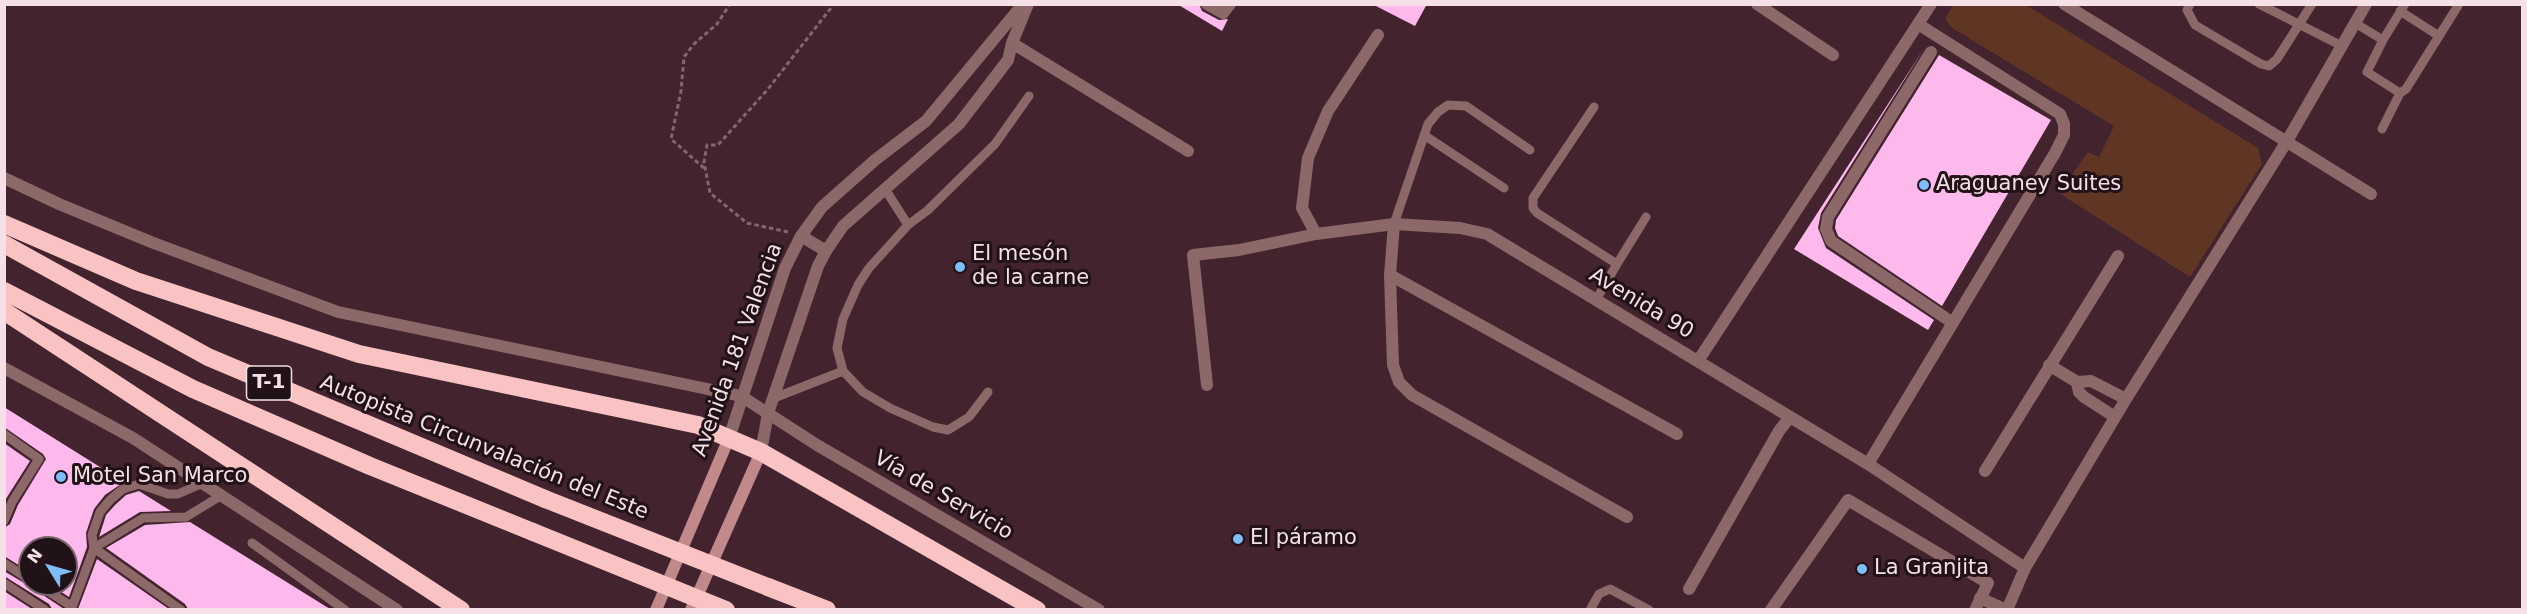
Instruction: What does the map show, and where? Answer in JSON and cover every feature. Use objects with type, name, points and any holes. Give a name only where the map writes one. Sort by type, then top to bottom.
[{"type":"highway","points":[[4,224],[136,281],[359,354],[699,425],[760,452],[1037,609]]},
{"type":"highway","name":"Autopista Circunvalación del Este","points":[[4,244],[208,357],[545,499],[827,609]]},
{"type":"highway","name":"T-1","points":[[4,291],[193,389],[370,466],[726,609]]},
{"type":"highway","points":[[4,311],[461,609]]},
{"type":"street","name":"Avenida 181 Valencia","points":[[691,609],[760,452],[768,413],[818,266],[826,251],[843,226],[959,124],[1008,60],[1026,4]]},
{"type":"street","name":"Avenida 181 Valencia","points":[[656,609],[729,438],[784,268],[801,236],[822,207],[875,160],[926,121],[1026,4]]},
{"type":"street","points":[[1207,4],[1223,13],[1230,4]]},
{"type":"street","points":[[1757,4],[1833,55]]},
{"type":"street","points":[[1698,361],[1931,4]]},
{"type":"street","points":[[2064,4],[2371,194]]},
{"type":"street","points":[[1980,598],[2007,609],[2025,568],[2126,399],[2287,141],[2366,4]]},
{"type":"street","points":[[1868,464],[2064,135],[2064,124],[2060,114],[1918,24]]},
{"type":"street","points":[[1316,234],[1302,208],[1308,158],[1328,111],[1378,35]]},
{"type":"street","points":[[1012,42],[1188,151]]},
{"type":"street","points":[[1931,52],[1828,217],[1826,229],[1831,242],[1953,324]]},
{"type":"street","points":[[4,178],[58,204],[151,242],[338,312],[741,396]]},
{"type":"street","points":[[1394,224],[1390,275],[1393,365],[1399,382],[1412,394],[1627,517]]},
{"type":"street","name":"Avenida 90","points":[[1206,385],[1193,255],[1239,250],[1316,234],[1394,224],[1460,228],[1487,234],[1868,464],[2025,568]]},
{"type":"street","points":[[801,236],[826,251]]},
{"type":"street","points":[[1985,471],[2118,256]]},
{"type":"street","points":[[1390,275],[1677,434]]},
{"type":"street","points":[[2049,365],[2077,382],[2091,381],[2126,399]]},
{"type":"street","points":[[4,368],[133,438],[397,609]]},
{"type":"street","points":[[2077,382],[2079,392],[2084,397],[2115,417]]},
{"type":"street","name":"Vía de Servicio","points":[[741,396],[827,451],[1099,609]]},
{"type":"street","points":[[1689,589],[1779,431],[1790,417]]},
{"type":"street","points":[[1771,609],[1848,501],[1988,583],[1975,609]]},
{"type":"lane","points":[[2190,4],[2187,10],[2195,26],[2261,64],[2269,66],[2277,59],[2312,4]]},
{"type":"lane","points":[[2259,4],[2342,46]]},
{"type":"lane","points":[[2382,129],[2400,93],[2406,89],[2459,4]]},
{"type":"lane","points":[[2400,93],[2367,72],[2403,8],[2439,36]]},
{"type":"lane","points":[[2355,23],[2383,40]]},
{"type":"lane","points":[[988,392],[969,417],[948,430],[933,427],[890,408],[863,392],[843,371],[837,348],[843,319],[854,293],[869,268],[908,225],[928,210],[995,144],[1029,96]]},
{"type":"lane","points":[[1394,224],[1428,124],[1438,112],[1448,105],[1466,106],[1530,150]]},
{"type":"lane","points":[[1594,108],[1533,198],[1533,208],[1537,213],[1617,264]]},
{"type":"lane","points":[[1424,135],[1504,188]]},
{"type":"lane","points":[[885,189],[908,225]]},
{"type":"lane","points":[[1596,300],[1646,217]]},
{"type":"lane","points":[[774,398],[843,371]]},
{"type":"lane","points":[[4,434],[39,459],[6,515]]},
{"type":"lane","points":[[54,596],[71,608],[94,548],[92,535],[100,512],[123,489],[139,484],[168,494],[178,494],[203,483]]},
{"type":"lane","points":[[94,548],[143,518],[186,518],[222,495]]},
{"type":"lane","points":[[252,543],[345,609]]},
{"type":"lane","points":[[94,548],[181,609]]},
{"type":"lane","points":[[4,563],[18,572]]},
{"type":"lane","points":[[4,583],[45,609]]},
{"type":"lane","points":[[1590,609],[1599,594],[1610,589],[1649,609]]},
{"type":"path","points":[[705,169],[671,139],[681,91],[684,57],[694,44],[717,24],[730,4]]},
{"type":"path","points":[[801,236],[747,223],[710,193],[705,169],[707,146],[718,145],[726,137],[768,89],[834,4]]},
{"type":"shaded area","points":[[1953,5],[2026,5],[2258,148],[2262,164],[2190,277],[2059,193],[2088,152],[2099,157],[2114,126],[1952,28],[1945,19]]},
{"type":"building","points":[[1177,4],[1199,4],[1202,11],[1219,20],[1228,19],[1222,31]]},
{"type":"building","points":[[1372,4],[1427,4],[1415,26]]},
{"type":"building","points":[[1925,47],[1821,213],[1818,228],[1826,248],[1934,320],[1928,330],[1794,249]]},
{"type":"building","name":"Araguaney Suites","points":[[1939,55],[2051,120],[1942,306],[1838,236],[1835,228],[1836,220]]},
{"type":"building","points":[[4,407],[124,482],[105,495],[94,509],[86,533],[87,547],[78,572],[78,536],[18,536],[18,565],[4,556],[4,528],[10,524],[18,505],[46,459],[43,454],[4,427]]},
{"type":"building","points":[[4,443],[30,461],[4,502]]},
{"type":"building","points":[[139,491],[171,511],[140,512],[99,537],[106,515],[126,495]]},
{"type":"building","points":[[190,522],[330,609],[188,609],[185,604],[106,548],[145,525]]},
{"type":"building","points":[[97,559],[169,609],[78,609]]},
{"type":"building","points":[[4,571],[18,579],[18,585],[4,576]]},
{"type":"building","points":[[4,591],[32,609],[4,609]]},
{"type":"building","points":[[36,596],[44,596],[64,609],[52,609],[49,604]]},
{"type":"place","name":"Araguaney Suites","points":[[1924,185]]},
{"type":"place","name":"El mesón de la carne","points":[[960,267]]},
{"type":"place","name":"Motel San Marco","points":[[61,477]]},
{"type":"place","name":"El páramo","points":[[1238,539]]},
{"type":"place","name":"La Granjita","points":[[1862,569]]}]
